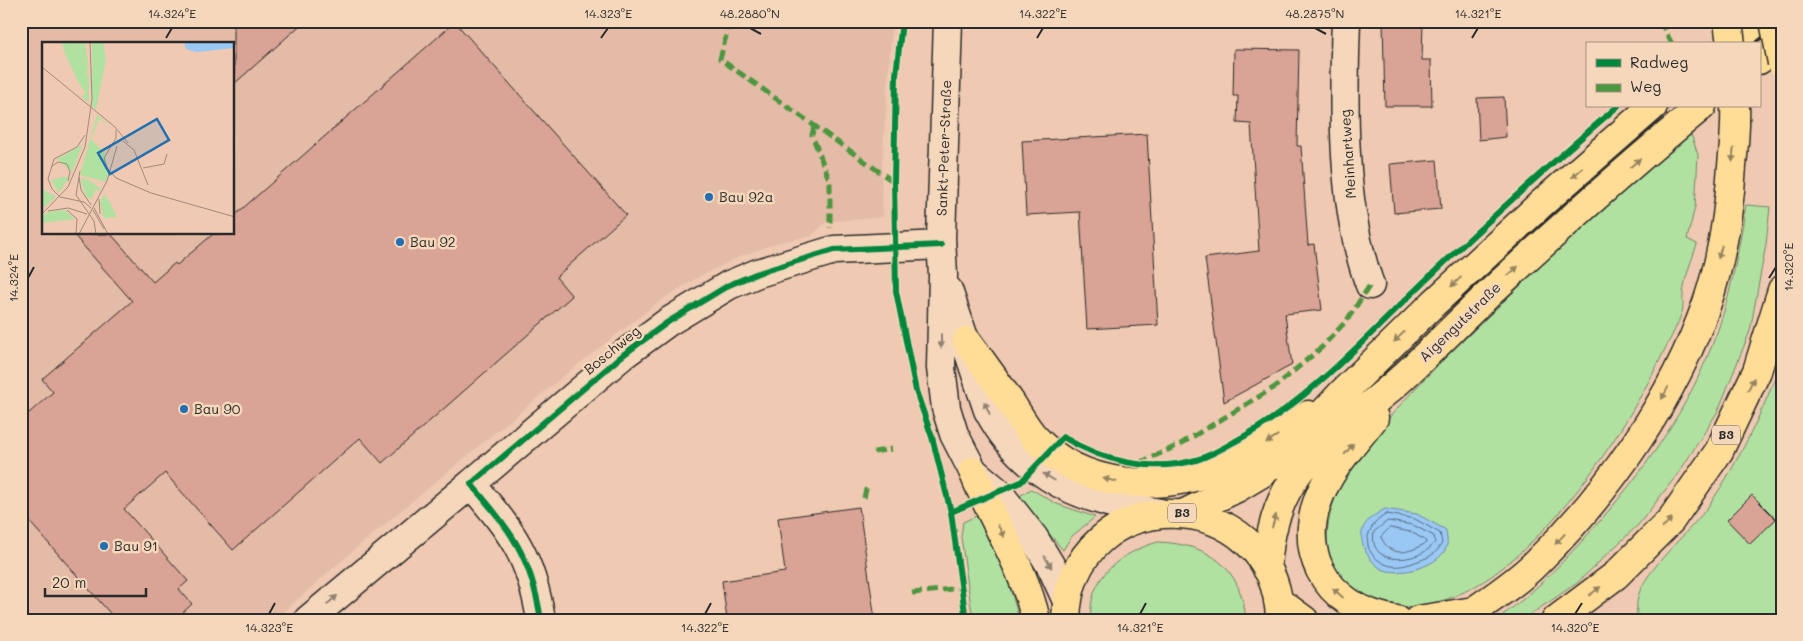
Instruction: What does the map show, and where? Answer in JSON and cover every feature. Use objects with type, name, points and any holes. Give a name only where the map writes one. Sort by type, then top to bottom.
[{"type":"main road","points":[[1728,21],[1731,42]]},
{"type":"main road","points":[[1733,42],[1758,21]]},
{"type":"main road","points":[[1774,21],[1782,63]]},
{"type":"main road","points":[[1760,59],[1782,42]]},
{"type":"main road","points":[[1173,513],[1237,488],[1262,472],[1291,448],[1342,393],[1487,253],[1651,108]]},
{"type":"main road","name":"Aigengutstraße","points":[[1267,569],[1268,548],[1276,514],[1299,473],[1354,416],[1402,378],[1507,277],[1700,108]]},
{"type":"main road","points":[[1418,620],[1467,615],[1535,564],[1563,536],[1619,467],[1656,410],[1688,350],[1707,303],[1724,237],[1729,204],[1735,108]]},
{"type":"main road","name":"B3","points":[[1556,620],[1616,575],[1671,520],[1719,450],[1757,372],[1782,290]]},
{"type":"main road","points":[[967,342],[1035,438],[1068,463],[1085,472],[1118,482],[1158,483],[1183,480],[1222,468],[1342,393]]},
{"type":"main road","points":[[1397,620],[1362,610],[1335,592],[1317,567],[1312,550],[1311,532],[1319,497],[1327,480],[1402,378]]},
{"type":"main road","points":[[973,471],[984,498],[1018,562],[1030,594],[1036,620]]},
{"type":"main road","name":"B3","points":[[1066,610],[1076,573],[1097,544],[1110,533],[1130,521],[1173,513],[1209,519],[1226,527],[1248,543],[1267,569],[1279,610],[1304,620]]},
{"type":"street","name":"Sankt-Peter-Straße","points":[[943,275],[941,245],[948,21]]},
{"type":"street","name":"Meinhartweg","points":[[1346,21],[1345,107],[1349,183],[1360,257],[1370,285]]},
{"type":"street","name":"Boschweg","points":[[308,620],[623,355],[668,322],[729,285],[758,273],[834,250],[941,245]]},
{"type":"street","points":[[943,275],[967,342],[978,387],[996,426],[1014,449],[1034,468],[1059,484],[1090,498],[1122,508],[1173,513]]},
{"type":"street","points":[[943,275],[941,368],[946,408],[954,434],[973,471],[998,492],[1034,538],[1052,568],[1066,610]]},
{"type":"street","points":[[471,484],[507,526],[524,555],[536,588],[541,620]]},
{"type":"shaded area","points":[[21,21],[892,21],[881,180],[883,217],[826,222],[811,236],[777,243],[741,256],[702,275],[661,300],[572,369],[363,542],[274,620],[21,620]]},
{"type":"green space","points":[[1689,128],[1698,155],[1695,207],[1687,239],[1697,244],[1685,282],[1682,312],[1633,410],[1592,472],[1569,501],[1519,554],[1493,575],[1454,596],[1423,606],[1399,607],[1372,600],[1348,585],[1332,562],[1328,549],[1327,531],[1337,493],[1358,456],[1405,399],[1452,351],[1555,252]]},
{"type":"green space","points":[[1746,205],[1770,207],[1766,244],[1750,331],[1718,411],[1680,471],[1639,524],[1577,583],[1522,620],[1495,620],[1552,573],[1602,519],[1638,474],[1671,426],[1699,375],[1718,331],[1733,278]]},
{"type":"green space","points":[[1782,361],[1782,620],[1637,620],[1637,600],[1642,586],[1659,562],[1710,504],[1721,487],[1750,434]]},
{"type":"green space","points":[[1031,489],[1057,504],[1095,517],[1071,537],[1063,550],[1018,497]]},
{"type":"green space","points":[[976,516],[1002,566],[1019,620],[973,620],[961,537],[963,522]]},
{"type":"green space","points":[[1158,542],[1193,547],[1207,553],[1219,562],[1229,572],[1237,585],[1243,601],[1246,620],[1091,620],[1091,605],[1101,579],[1120,560],[1132,552]]},
{"type":"water","points":[[1385,509],[1417,514],[1446,530],[1447,545],[1444,552],[1438,559],[1420,568],[1392,572],[1379,567],[1366,553],[1362,535],[1367,522]]},
{"type":"building","points":[[234,21],[305,21],[235,83]]},
{"type":"building","points":[[1383,21],[1423,21],[1422,60],[1431,60],[1432,106],[1385,106]]},
{"type":"building","points":[[455,22],[626,215],[556,277],[572,296],[382,463],[360,438],[233,550],[165,473],[124,509],[188,581],[179,589],[192,604],[175,620],[116,620],[21,512],[21,420],[53,392],[42,379],[132,301],[74,235],[112,235],[153,282],[175,263],[177,265],[212,235],[235,235],[235,215]]},
{"type":"building","points":[[1234,49],[1299,50],[1297,146],[1301,146],[1308,245],[1314,244],[1322,310],[1285,314],[1292,365],[1224,402],[1205,258],[1259,251],[1251,124],[1237,123],[1238,96],[1233,96]]},
{"type":"building","points":[[1504,97],[1506,137],[1479,140],[1477,98]]},
{"type":"building","points":[[1147,134],[1158,325],[1087,329],[1080,212],[1026,215],[1022,141]]},
{"type":"building","points":[[1437,160],[1441,209],[1394,213],[1390,164]]},
{"type":"building","points":[[1752,495],[1776,519],[1750,544],[1727,520]]},
{"type":"building","points":[[859,507],[875,620],[727,620],[722,581],[785,572],[778,518]]},
{"type":"marked path","points":[[730,21],[720,59],[894,182]]},
{"type":"marked path","points":[[1660,21],[1671,42]]},
{"type":"marked path","points":[[814,126],[812,135],[830,182],[830,228]]},
{"type":"marked path","points":[[1139,463],[1179,445],[1275,387],[1322,347],[1347,320],[1370,285]]},
{"type":"marked path","points":[[874,452],[892,449]]},
{"type":"marked path","points":[[864,498],[867,485]]},
{"type":"marked path","points":[[912,593],[961,588]]},
{"type":"cycle path","points":[[902,21],[896,75],[894,182],[896,291],[916,391],[932,437],[951,512],[966,620]]},
{"type":"cycle path","points":[[951,512],[1021,482],[1063,437],[1094,453],[1111,458],[1144,465],[1161,465],[1179,464],[1196,460],[1225,447],[1261,426],[1287,408],[1336,367],[1497,213],[1616,108]]},
{"type":"cycle path","points":[[541,620],[532,578],[518,546],[498,516],[471,484],[623,355],[668,322],[729,285],[758,273],[834,250],[941,245]]},
{"type":"place","name":"Bau 92a","points":[[709,197]]},
{"type":"place","name":"Bau 92","points":[[400,242]]},
{"type":"place","name":"Bau 90","points":[[184,409]]},
{"type":"place","name":"Bau 91","points":[[104,546]]}]
